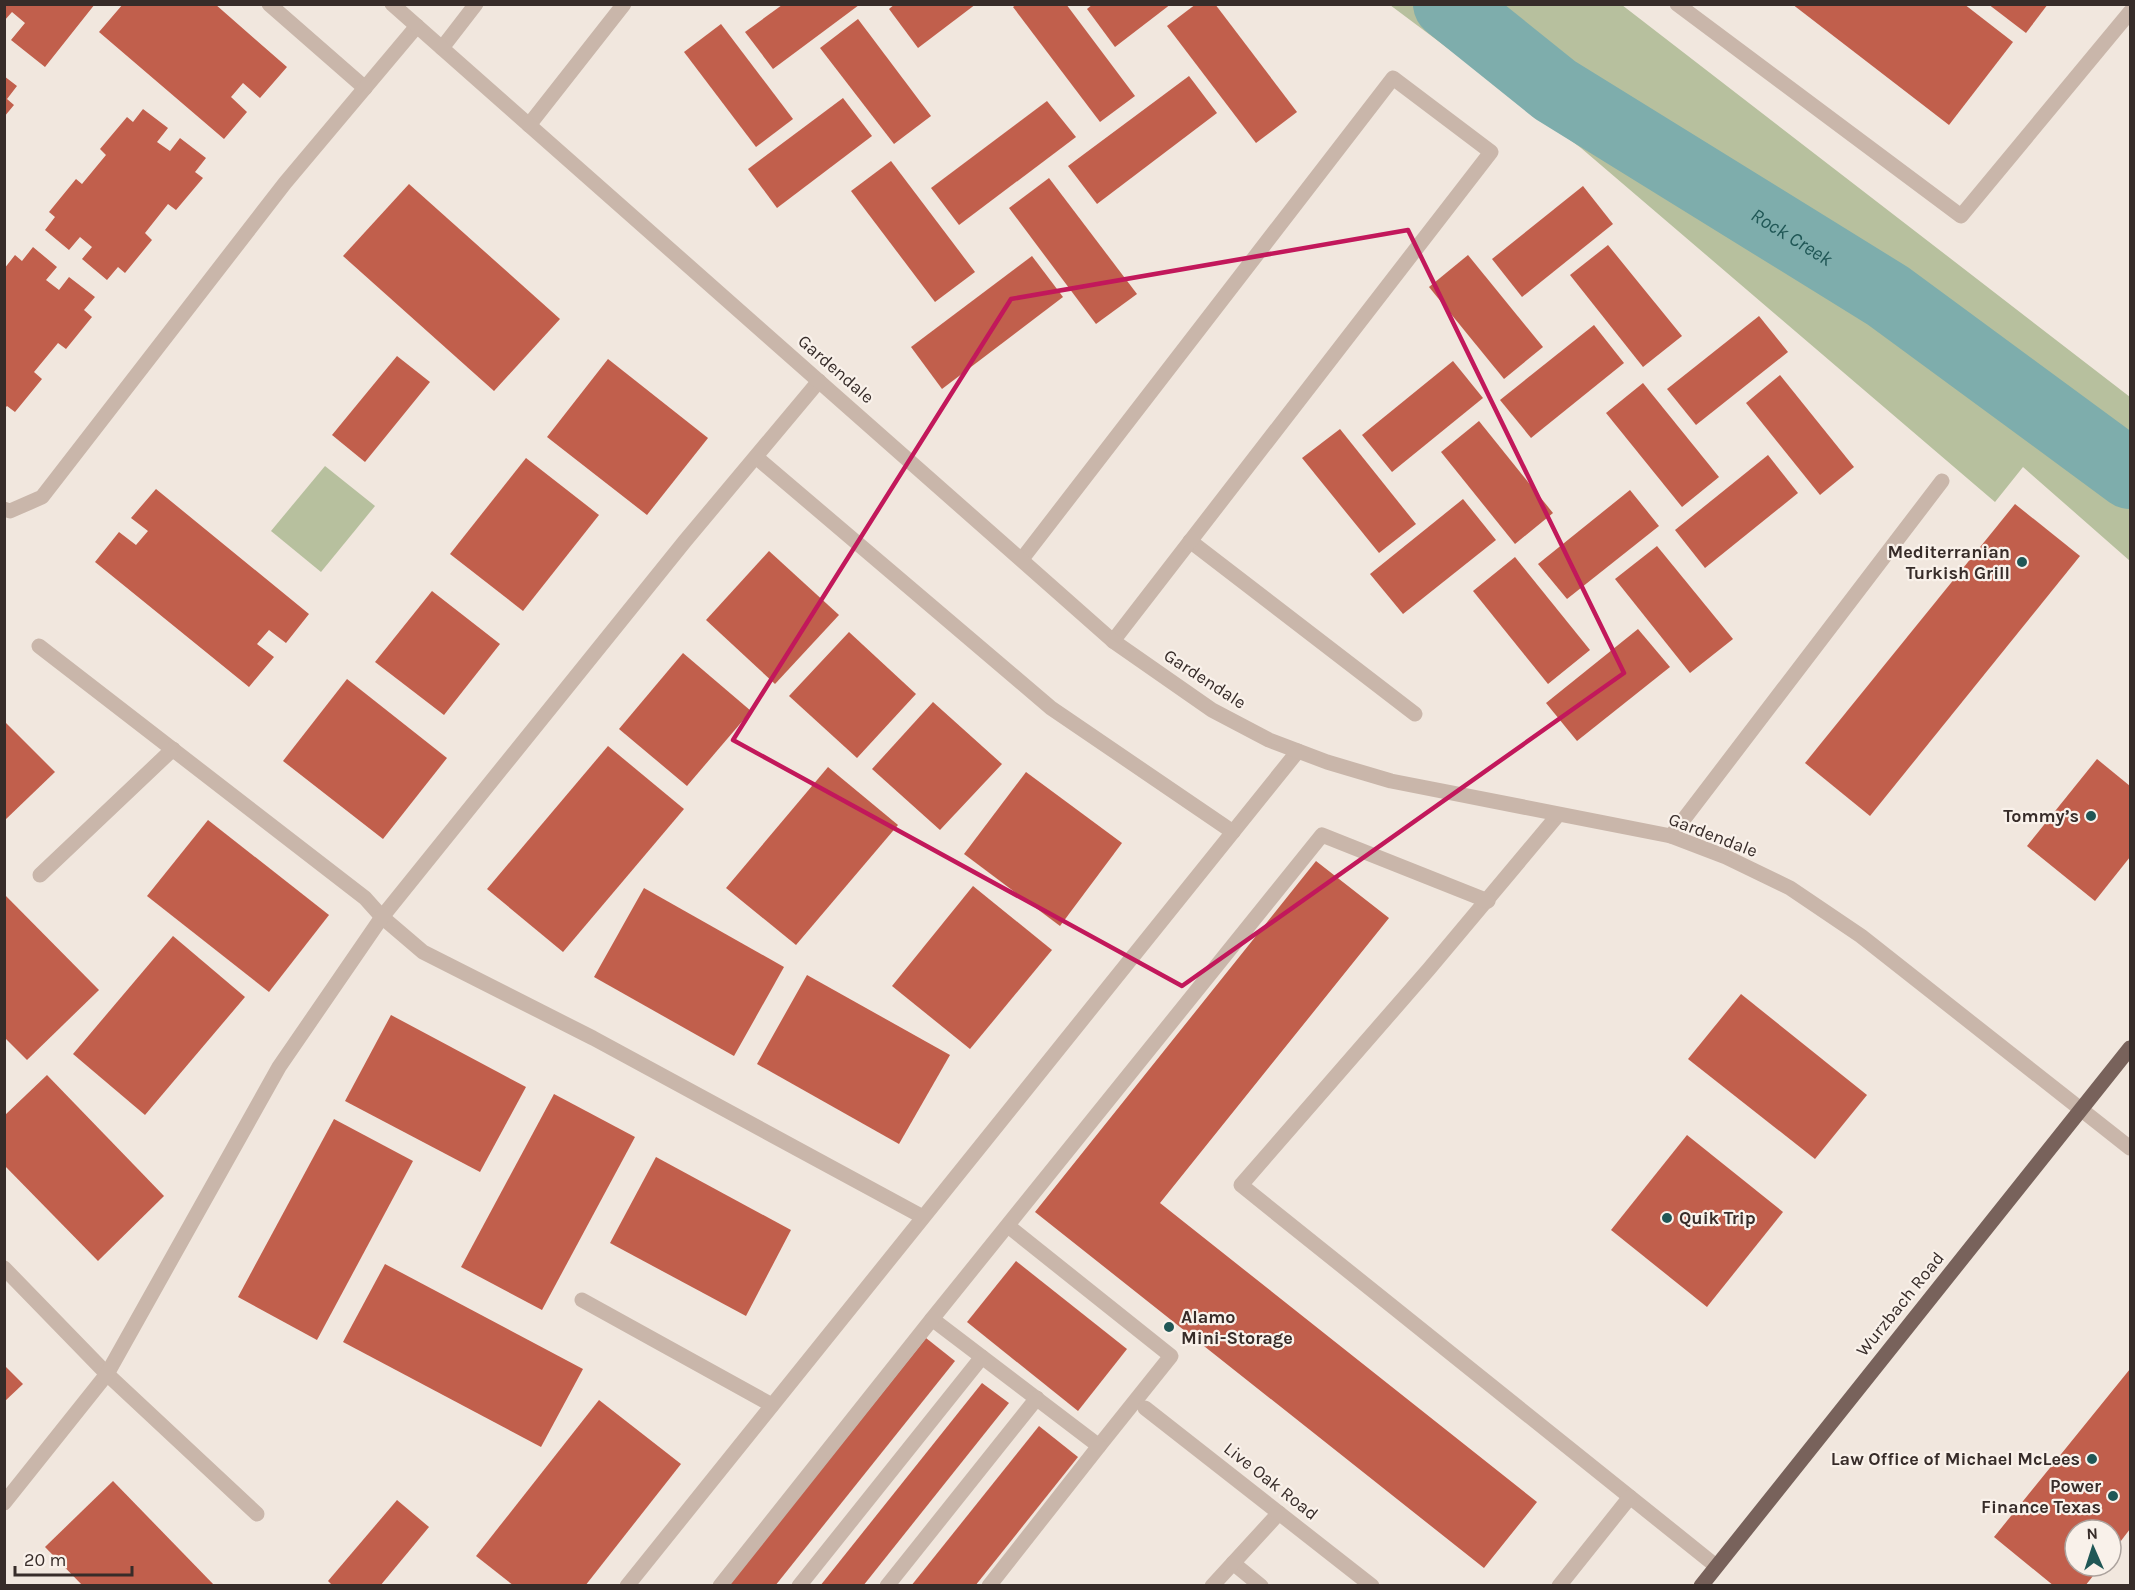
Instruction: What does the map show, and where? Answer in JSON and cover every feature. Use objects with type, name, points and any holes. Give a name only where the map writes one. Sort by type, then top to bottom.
[{"type":"main road","name":"Wurzbach Road","points":[[1701,1586],[2130,1048]]},
{"type":"street","points":[[269,4],[365,88]]},
{"type":"street","name":"Gardendale","points":[[392,4],[1113,641],[1212,710],[1269,740],[1391,781],[1671,836],[1726,857],[1790,888],[1861,936],[2130,1148]]},
{"type":"street","points":[[442,48],[476,4]]},
{"type":"street","points":[[529,125],[624,4]]},
{"type":"street","points":[[1677,4],[1961,216],[2130,12]]},
{"type":"street","points":[[4,509],[10,511],[42,497],[285,183],[417,26]]},
{"type":"street","points":[[1022,559],[1393,78],[1491,152],[1113,641]]},
{"type":"street","points":[[4,1503],[107,1374],[279,1067],[382,917],[819,381]]},
{"type":"street","points":[[756,457],[1051,708],[1233,832]]},
{"type":"street","points":[[1671,836],[1942,481]]},
{"type":"street","points":[[1190,541],[1415,714]]},
{"type":"street","points":[[39,646],[365,898],[382,917],[423,952],[593,1038],[923,1217]]},
{"type":"street","points":[[40,875],[173,750]]},
{"type":"street","points":[[627,1586],[1298,751]]},
{"type":"street","points":[[1558,815],[1488,901],[1240,1185],[1716,1566]]},
{"type":"street","points":[[720,1586],[932,1318],[1322,835],[1488,901]]},
{"type":"street","points":[[989,1586],[1099,1446],[1140,1404],[1171,1356],[1008,1226]]},
{"type":"street","points":[[4,1268],[107,1374],[257,1514]]},
{"type":"street","points":[[582,1300],[772,1405]]},
{"type":"street","points":[[932,1318],[1099,1446]]},
{"type":"street","points":[[799,1586],[982,1357]]},
{"type":"street","points":[[887,1586],[1036,1398]]},
{"type":"street","name":"Live Oak Road","points":[[1140,1404],[1372,1586]]},
{"type":"street","points":[[1558,1586],[1630,1497]]},
{"type":"street","points":[[1212,1586],[1279,1513]]},
{"type":"street","points":[[1233,1563],[1261,1586]]},
{"type":"highlighted area","points":[[1408,230],[1624,673],[1182,986],[733,740],[1011,299]]},
{"type":"green space","points":[[1390,5],[1622,5],[2130,397],[2130,561],[2023,467],[1995,502],[1581,148]]},
{"type":"green space","points":[[325,466],[375,506],[321,572],[271,531]]},
{"type":"building","points":[[4,4],[95,4],[45,67],[11,40],[25,23],[12,12],[4,21]]},
{"type":"building","points":[[123,4],[215,4],[287,67],[260,98],[243,83],[231,97],[247,112],[224,139],[99,32]]},
{"type":"building","points":[[895,4],[976,4],[918,48],[889,9]]},
{"type":"building","points":[[1017,4],[1066,4],[1135,96],[1100,122],[1013,7]]},
{"type":"building","points":[[1093,4],[1171,4],[1115,47],[1087,9]]},
{"type":"building","points":[[1196,4],[1215,4],[1297,112],[1256,143],[1167,26]]},
{"type":"building","points":[[1792,4],[1964,4],[2013,42],[1949,125]]},
{"type":"building","points":[[1988,4],[2048,4],[2026,33]]},
{"type":"building","points":[[782,5],[859,5],[773,69],[745,32]]},
{"type":"building","points":[[858,19],[931,116],[894,144],[820,48]]},
{"type":"building","points":[[721,24],[793,119],[756,147],[684,52]]},
{"type":"building","points":[[4,76],[17,86],[7,99],[14,105],[4,117]]},
{"type":"building","points":[[1189,76],[1217,113],[1097,204],[1068,166]]},
{"type":"building","points":[[843,98],[872,136],[777,208],[748,169]]},
{"type":"building","points":[[1047,101],[1076,137],[959,225],[931,188]]},
{"type":"building","points":[[143,109],[168,128],[157,142],[170,151],[180,138],[206,158],[195,172],[203,178],[176,210],[168,204],[145,233],[152,240],[125,273],[118,267],[107,280],[82,259],[92,247],[80,237],[69,250],[45,230],[55,217],[49,212],[76,179],[82,184],[106,155],[100,149],[127,117],[133,122]]},
{"type":"building","points":[[891,161],[975,272],[935,302],[851,191]]},
{"type":"building","points":[[1049,178],[1137,294],[1096,324],[1009,208]]},
{"type":"building","points":[[409,184],[560,319],[494,391],[343,256]]},
{"type":"building","points":[[1583,186],[1613,224],[1522,297],[1492,259]]},
{"type":"building","points":[[1608,245],[1682,336],[1643,367],[1570,275]]},
{"type":"building","points":[[33,247],[57,267],[46,280],[59,290],[69,277],[95,297],[84,310],[92,317],[66,349],[58,343],[34,372],[42,379],[15,412],[7,406],[4,409],[4,269],[15,255],[22,261]]},
{"type":"building","points":[[1468,255],[1543,347],[1504,379],[1429,287]]},
{"type":"building","points":[[1032,256],[1063,297],[942,389],[911,347]]},
{"type":"building","points":[[1759,316],[1788,352],[1696,425],[1667,389]]},
{"type":"building","points":[[1594,325],[1624,363],[1531,438],[1500,400]]},
{"type":"building","points":[[397,356],[430,382],[365,462],[332,435]]},
{"type":"building","points":[[608,359],[708,438],[647,515],[547,437]]},
{"type":"building","points":[[1453,361],[1483,398],[1392,472],[1362,435]]},
{"type":"building","points":[[1780,375],[1854,467],[1820,495],[1746,403]]},
{"type":"building","points":[[1643,383],[1719,477],[1682,507],[1606,413]]},
{"type":"building","points":[[1479,421],[1553,513],[1515,544],[1441,452]]},
{"type":"building","points":[[1340,429],[1416,524],[1379,553],[1302,458]]},
{"type":"building","points":[[1768,455],[1798,493],[1705,568],[1675,530]]},
{"type":"building","points":[[526,458],[599,515],[523,611],[450,554]]},
{"type":"building","points":[[156,489],[309,614],[286,643],[269,630],[257,644],[274,657],[249,687],[95,562],[119,532],[136,545],[148,531],[131,518]]},
{"type":"building","points":[[1630,490],[1659,526],[1567,599],[1538,564]]},
{"type":"building","points":[[1463,499],[1496,540],[1403,614],[1370,574]]},
{"type":"building","points":[[2015,504],[2080,556],[1870,816],[1805,763]]},
{"type":"building","points":[[1657,546],[1733,639],[1690,673],[1615,579]]},
{"type":"building","points":[[769,551],[839,615],[775,684],[706,620]]},
{"type":"building","points":[[1515,557],[1590,650],[1548,684],[1473,591]]},
{"type":"building","points":[[432,591],[500,644],[444,715],[375,662]]},
{"type":"building","points":[[1638,629],[1670,667],[1577,741],[1546,703]]},
{"type":"building","points":[[849,632],[916,694],[857,758],[789,696]]},
{"type":"building","points":[[683,653],[751,711],[687,786],[619,729]]},
{"type":"building","points":[[347,679],[447,758],[383,839],[283,761]]},
{"type":"building","points":[[933,702],[1002,764],[940,830],[872,769]]},
{"type":"building","points":[[4,721],[55,772],[4,821]]},
{"type":"building","points":[[608,746],[684,809],[563,952],[487,889]]},
{"type":"building","name":"Tommy’s","points":[[2097,759],[2130,786],[2130,857],[2095,901],[2027,846]]},
{"type":"building","points":[[828,767],[898,825],[796,945],[726,888]]},
{"type":"building","points":[[1026,772],[1122,843],[1060,926],[964,854]]},
{"type":"building","points":[[208,820],[329,915],[269,992],[147,896]]},
{"type":"building","points":[[1316,861],[1389,918],[1160,1203],[1537,1502],[1484,1568],[1035,1212]]},
{"type":"building","points":[[973,886],[1052,950],[970,1049],[892,986]]},
{"type":"building","points":[[644,888],[784,967],[734,1056],[594,977]]},
{"type":"building","points":[[4,894],[99,990],[27,1060],[4,1037]]},
{"type":"building","points":[[173,936],[245,997],[145,1115],[73,1054]]},
{"type":"building","points":[[807,975],[950,1055],[899,1144],[757,1064]]},
{"type":"building","points":[[1741,994],[1867,1095],[1815,1159],[1688,1059]]},
{"type":"building","points":[[391,1015],[526,1087],[480,1172],[345,1101]]},
{"type":"building","points":[[47,1075],[164,1196],[98,1261],[4,1165],[4,1116]]},
{"type":"building","points":[[554,1094],[635,1137],[542,1310],[461,1267]]},
{"type":"building","points":[[334,1119],[413,1161],[317,1340],[238,1297]]},
{"type":"building","points":[[1687,1135],[1783,1212],[1707,1307],[1611,1230]]},
{"type":"building","points":[[656,1157],[791,1230],[746,1316],[610,1243]]},
{"type":"building","points":[[1016,1261],[1127,1349],[1078,1411],[967,1322]]},
{"type":"building","points":[[385,1264],[583,1369],[541,1447],[343,1342]]},
{"type":"building","points":[[926,1338],[955,1361],[775,1586],[728,1586]]},
{"type":"building","points":[[4,1365],[23,1384],[4,1402]]},
{"type":"building","points":[[2130,1369],[2130,1529],[2123,1538],[2123,1518],[2063,1518],[2063,1578],[2091,1578],[2085,1586],[2054,1586],[1994,1537]]},
{"type":"building","points":[[982,1383],[1009,1403],[863,1586],[820,1586]]},
{"type":"building","points":[[599,1400],[681,1464],[585,1586],[514,1586],[476,1556]]},
{"type":"building","points":[[1039,1426],[1078,1457],[975,1586],[911,1586]]},
{"type":"building","points":[[113,1481],[215,1586],[83,1586],[45,1547]]},
{"type":"building","points":[[397,1500],[429,1527],[380,1586],[333,1586],[328,1581]]},
{"type":"waterway","name":"Rock Creek","points":[[1448,4],[1555,90],[1888,296],[2130,474]]},
{"type":"place","name":"Mediterranian Turkish Grill","points":[[2022,562]]},
{"type":"place","name":"Tommy’s","points":[[2091,816]]},
{"type":"place","name":"Quik Trip","points":[[1667,1218]]},
{"type":"place","name":"Alamo Mini-Storage","points":[[1169,1327]]},
{"type":"place","name":"Law Office of Michael McLees","points":[[2092,1459]]},
{"type":"place","name":"Power Finance Texas","points":[[2113,1496]]}]
